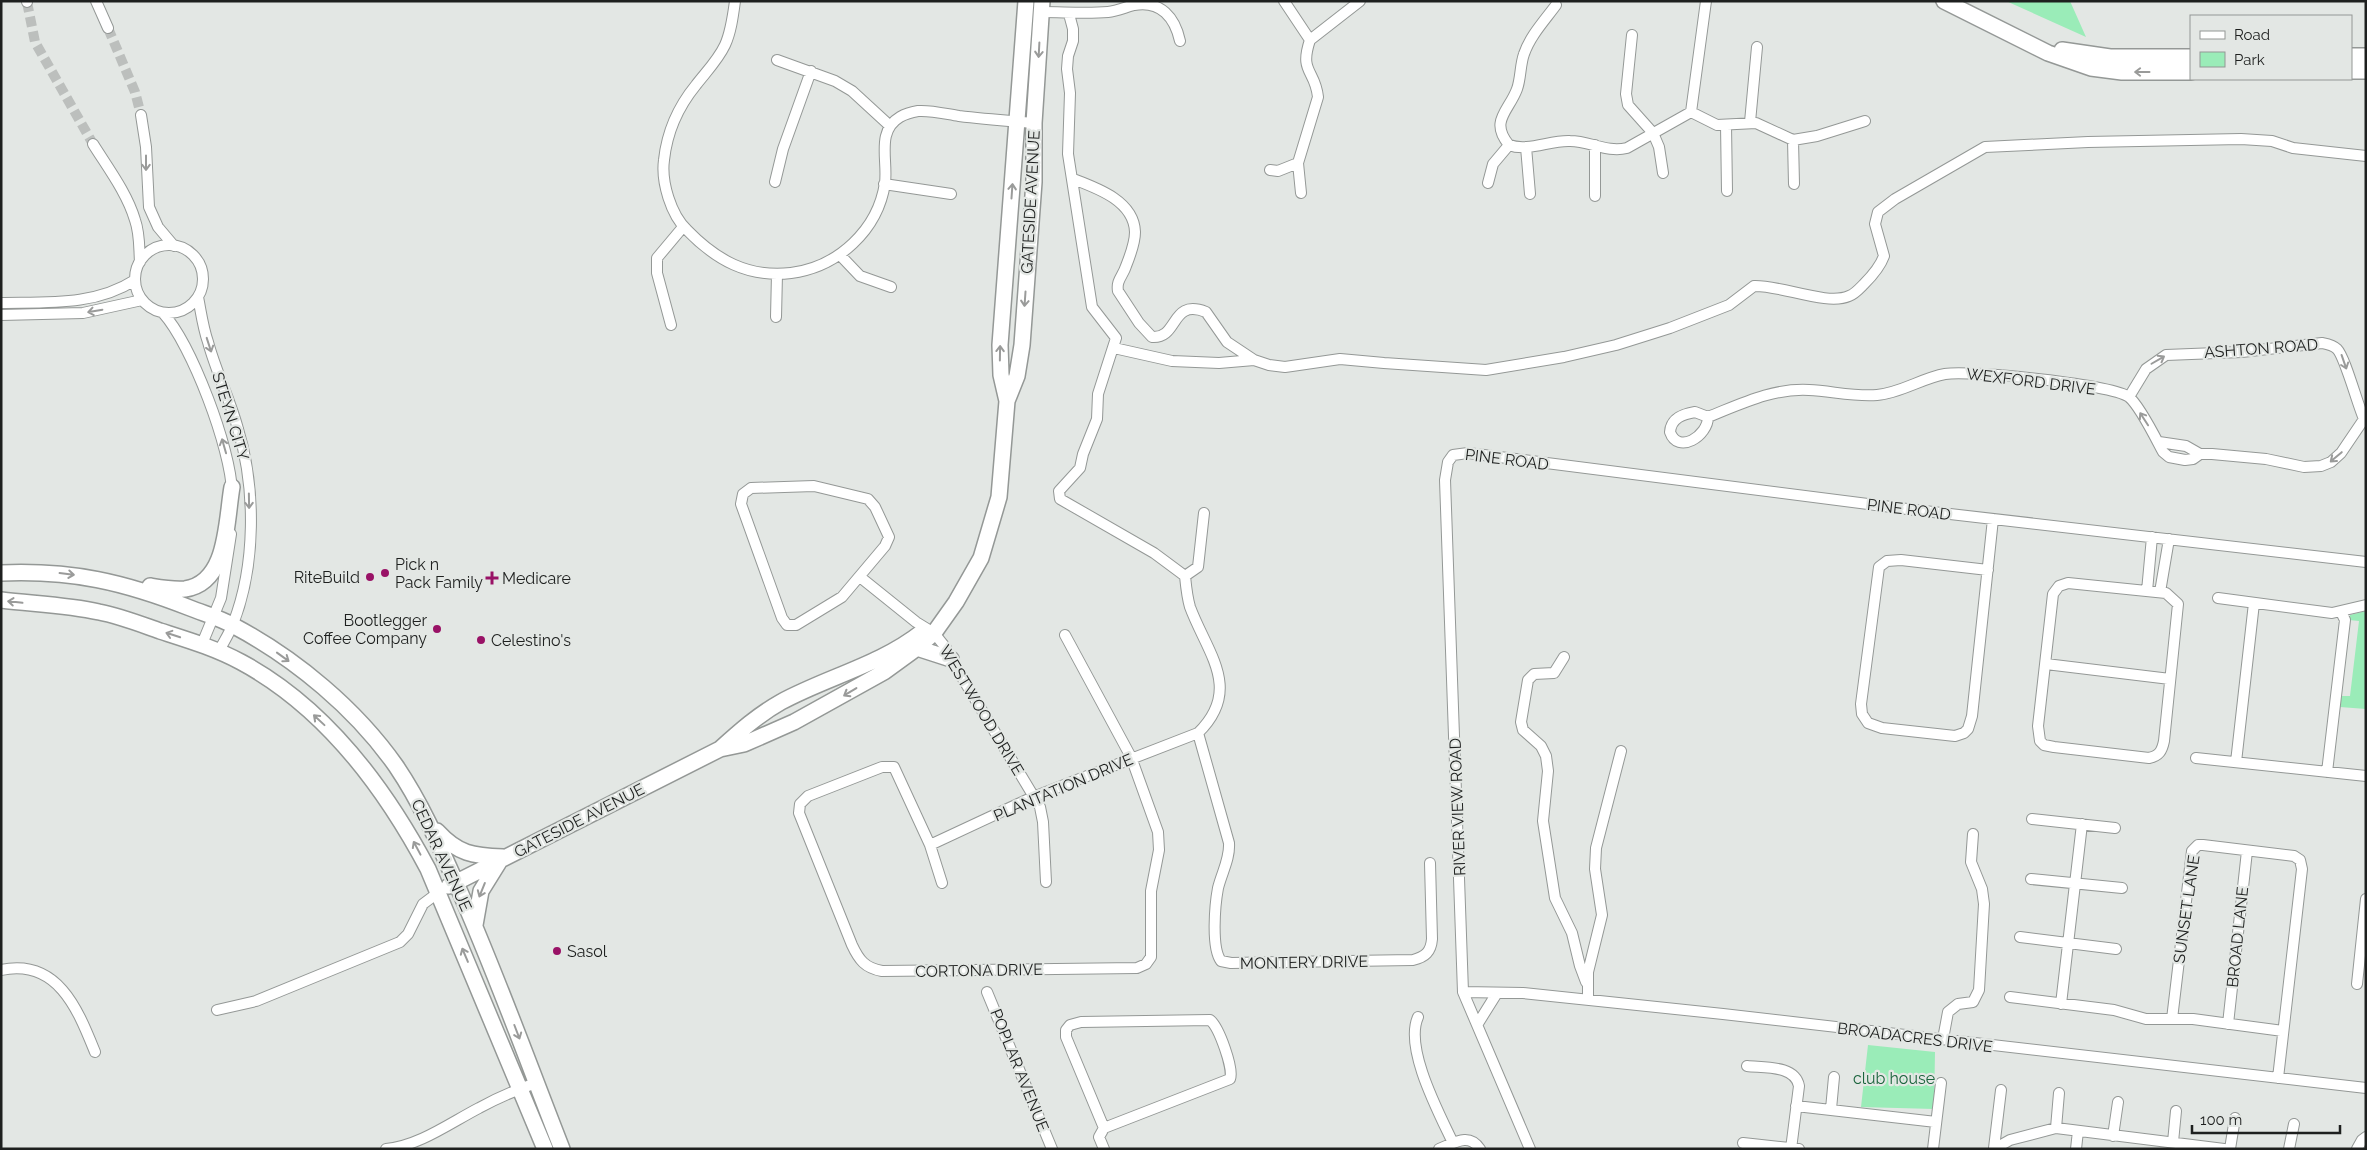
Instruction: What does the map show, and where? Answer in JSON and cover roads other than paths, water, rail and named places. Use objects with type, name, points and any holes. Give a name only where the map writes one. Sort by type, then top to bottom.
[{"type":"street","points":[[96,1],[108,28]]},
{"type":"street","points":[[735,1],[726,44],[680,108],[672,126],[664,162],[667,192],[683,227],[701,245],[723,261],[750,271],[777,274],[812,268],[840,255],[852,246],[874,215],[884,184],[885,134],[889,125],[899,118],[920,111],[1034,123]]},
{"type":"street","name":"GATESIDE AVENUE","points":[[1007,401],[1001,375],[1000,345],[1026,1]]},
{"type":"street","points":[[1284,1],[1310,40]]},
{"type":"street","points":[[1301,193],[1298,163],[1318,97],[1317,88],[1305,62],[1310,40],[1360,1]]},
{"type":"street","points":[[1691,112],[1706,1]]},
{"type":"street","points":[[1944,1],[2048,53],[2102,70],[2190,72]]},
{"type":"street","points":[[1042,6],[1069,14],[1109,12],[1133,5],[1154,5],[1162,8],[1177,26],[1180,41]]},
{"type":"street","points":[[1508,145],[1501,133],[1502,116],[1518,87],[1524,54],[1529,42],[1556,5]]},
{"type":"street","name":"GATESIDE AVENUE","points":[[720,749],[744,744],[794,722],[884,672],[917,648],[956,602],[969,582],[988,539],[998,497],[1007,401],[1016,376],[1022,345],[1034,182],[1034,123],[1042,6]]},
{"type":"street","points":[[1069,14],[1074,41],[1068,56],[1067,69],[1070,93],[1068,154],[1092,307],[1116,338],[1098,394],[1097,419],[1093,433],[1083,454],[1080,468],[1059,491],[1060,499],[1154,553],[1185,576],[1190,605],[1211,650],[1218,674],[1219,697],[1216,710],[1211,721],[1198,733]]},
{"type":"street","points":[[1632,35],[1626,88],[1628,105],[1653,133],[1659,147],[1663,173]]},
{"type":"street","points":[[2034,45],[2110,57],[2190,57]]},
{"type":"street","points":[[1750,122],[1757,47]]},
{"type":"street","points":[[2352,56],[2366,56]]},
{"type":"street","points":[[777,60],[811,71],[852,91],[889,125]]},
{"type":"street","points":[[775,182],[783,149],[811,71]]},
{"type":"street","points":[[2352,71],[2366,71]]},
{"type":"street","points":[[1691,112],[1711,123],[1726,125],[1750,122],[1762,124],[1793,140],[1817,136],[1865,121]]},
{"type":"street","points":[[1508,145],[1526,147],[1569,140],[1618,150],[1627,148],[1691,112]]},
{"type":"street","points":[[141,115],[146,147],[149,207],[158,227],[174,246]]},
{"type":"street","points":[[1726,125],[1727,191]]},
{"type":"street","points":[[1073,179],[1099,189],[1115,199],[1132,218],[1135,232],[1131,252],[1117,285],[1118,291],[1152,337],[1158,338],[1165,333],[1180,313],[1190,308],[1206,312],[1227,342],[1254,360],[1269,365],[1285,368],[1340,359],[1486,370],[1564,357],[1643,336],[1729,305],[1754,286],[1784,289],[1825,299],[1850,296],[1870,278],[1881,264],[1884,256],[1875,224],[1878,212],[1895,199],[1985,148],[2080,142],[2241,139],[2272,141],[2292,148],[2366,156]]},
{"type":"street","points":[[1793,140],[1794,184]]},
{"type":"street","points":[[93,144],[125,197],[135,218],[139,233],[140,262],[135,280],[142,300],[148,306],[163,313],[183,310],[198,298],[203,287],[203,276],[200,265],[194,256],[185,249],[174,246],[158,247],[140,262]]},
{"type":"street","points":[[1595,144],[1595,196]]},
{"type":"street","points":[[1488,183],[1493,164],[1508,145]]},
{"type":"street","points":[[1526,147],[1530,194]]},
{"type":"street","points":[[1270,170],[1278,171],[1298,163]]},
{"type":"street","points":[[884,184],[952,194]]},
{"type":"street","points":[[671,325],[656,266],[659,254],[683,227]]},
{"type":"street","points":[[840,255],[860,276],[891,287]]},
{"type":"street","points":[[776,317],[777,274]]},
{"type":"street","points":[[1,303],[97,298],[114,293],[135,280]]},
{"type":"street","name":"STEYN CITY","points":[[198,298],[208,343],[240,435],[249,483],[249,550],[244,581],[233,625],[219,651]]},
{"type":"street","points":[[1,315],[83,313],[142,300]]},
{"type":"street","name":"STEYN CITY","points":[[163,313],[181,339],[209,404],[226,454],[232,487],[230,553],[214,617],[202,644]]},
{"type":"street","name":"ASHTON ROAD","points":[[2129,397],[2146,369],[2166,355],[2267,350],[2322,344],[2333,346],[2342,355],[2354,394],[2365,419]]},
{"type":"street","points":[[1114,348],[1172,361],[1220,363],[1254,360]]},
{"type":"street","name":"WEXFORD DRIVE","points":[[1708,417],[1782,391],[1809,390],[1877,396],[1899,390],[1931,377],[1958,373],[2040,379],[2100,389],[2129,397]]},
{"type":"street","points":[[2129,397],[2159,442],[2162,452],[2169,457],[2190,460],[2200,454]]},
{"type":"street","points":[[2159,442],[2186,446],[2200,454],[2236,456],[2304,467],[2320,466],[2331,462],[2341,453],[2365,419]]},
{"type":"street","name":"PINE ROAD","points":[[1453,454],[1468,453],[2366,562]]},
{"type":"street","name":"RIVER VIEW ROAD","points":[[1453,454],[1448,462],[1445,480],[1464,992],[1530,1149]]},
{"type":"street","points":[[814,486],[868,499],[875,507],[889,537],[885,546],[860,577],[842,597],[796,625],[787,625],[782,618],[741,504],[743,494],[751,488],[814,486]]},
{"type":"street","points":[[114,582],[174,589],[192,587],[205,581],[216,568],[220,558],[232,487]]},
{"type":"street","points":[[1185,576],[1198,568],[1204,513]]},
{"type":"street","points":[[1988,570],[1901,560],[1887,561],[1879,567],[1861,704],[1862,714],[1868,723],[1882,728],[1955,736],[1964,733],[1968,729],[1978,678],[1993,518]]},
{"type":"street","points":[[2147,591],[2152,537]]},
{"type":"street","points":[[2160,592],[2168,539]]},
{"type":"street","name":"CEDAR AVENUE","points":[[1,573],[53,572],[114,582],[146,591],[214,617],[233,625],[270,648],[298,668],[352,714],[394,765],[431,824],[475,925],[562,1149]]},
{"type":"street","points":[[860,577],[916,622],[934,627]]},
{"type":"street","points":[[2076,584],[2147,591],[2160,592],[2172,596],[2179,609],[2162,752],[2157,756],[2149,758],[2041,744],[2038,732],[2053,594],[2059,586],[2076,584]]},
{"type":"street","points":[[2218,598],[2332,613],[2366,605]]},
{"type":"street","name":"CEDAR AVENUE","points":[[1,600],[100,612],[219,651],[266,677],[293,697],[340,742],[383,793],[403,824],[439,892],[545,1149]]},
{"type":"street","points":[[2236,762],[2254,603]]},
{"type":"street","points":[[2327,772],[2345,620],[2341,612]]},
{"type":"street","name":"GATESIDE AVENUE","points":[[439,892],[720,749],[755,718],[783,701],[885,656],[934,627]]},
{"type":"street","name":"WESTWOOD DRIVE","points":[[934,627],[951,660],[1042,813],[1046,882]]},
{"type":"street","name":"CORTONA DRIVE","points":[[942,883],[930,845],[896,769],[891,766],[882,767],[808,796],[800,804],[798,808],[802,820],[852,945],[865,966],[882,971],[1142,966],[1149,960],[1152,952],[1151,891],[1160,841],[1131,758],[1064,635]]},
{"type":"street","points":[[917,648],[951,660]]},
{"type":"street","points":[[1564,657],[1554,674],[1534,674],[1528,680],[1520,717],[1522,727],[1545,752],[1548,771],[1544,821],[1555,898],[1572,933],[1586,982],[1588,1000]]},
{"type":"street","points":[[2046,664],[2170,679]]},
{"type":"street","name":"PLANTATION DRIVE","points":[[930,845],[1033,797],[1198,733]]},
{"type":"street","name":"MONTERY DRIVE","points":[[1198,733],[1229,843],[1228,859],[1216,898],[1216,949],[1221,961],[1231,963],[1295,963],[1405,960],[1422,957],[1431,948],[1432,939],[1430,864]]},
{"type":"street","points":[[1586,982],[1602,920],[1595,869],[1598,840],[1621,750]]},
{"type":"street","points":[[2196,758],[2366,776]]},
{"type":"street","points":[[2032,818],[2115,828]]},
{"type":"street","points":[[431,824],[448,843],[465,853],[476,856],[503,858]]},
{"type":"street","points":[[2061,1004],[2082,824]]},
{"type":"street","points":[[1943,1039],[1948,1012],[1958,1004],[1973,1002],[1979,990],[1984,904],[1982,889],[1972,867],[1971,847],[1973,834]]},
{"type":"street","name":"SUNSET LANE","points":[[2172,1019],[2192,851],[2198,845],[2204,845],[2294,856],[2301,863],[2278,1078]]},
{"type":"street","name":"BROAD LANE","points":[[2228,1024],[2247,850]]},
{"type":"street","points":[[475,925],[480,891],[503,858]]},
{"type":"street","points":[[2031,879],[2122,888]]},
{"type":"street","points":[[217,1010],[256,1001],[400,942],[408,934],[423,904],[439,892]]},
{"type":"street","points":[[2357,984],[2363,946],[2366,899]]},
{"type":"street","points":[[2020,937],[2116,949]]},
{"type":"street","points":[[1,970],[27,969],[50,978],[58,984],[78,1011],[95,1052]]},
{"type":"street","name":"POPLAR AVENUE","points":[[987,992],[1052,1149]]},
{"type":"street","name":"BROADACRES DRIVE","points":[[1464,992],[1523,993],[2366,1088]]},
{"type":"street","points":[[1477,1026],[1497,993]]},
{"type":"street","points":[[2010,997],[2114,1010],[2138,1018],[2193,1019],[2283,1031]]},
{"type":"street","points":[[1418,1017],[1414,1034],[1419,1063],[1453,1143]]},
{"type":"street","points":[[1102,1148],[1099,1137],[1104,1128],[1227,1082],[1231,1077],[1231,1072],[1219,1030],[1214,1023],[1210,1020],[1080,1022],[1070,1025],[1066,1030],[1066,1036],[1104,1128]]},
{"type":"street","points":[[1742,1143],[1794,1148],[1799,1086],[1795,1075],[1788,1071],[1747,1066]]},
{"type":"street","points":[[1831,1109],[1834,1077]]},
{"type":"street","points":[[386,1149],[406,1145],[481,1106],[536,1083]]},
{"type":"street","points":[[1933,1149],[1941,1083]]},
{"type":"street","points":[[1994,1148],[2001,1090]]},
{"type":"street","points":[[2056,1128],[2060,1094]]},
{"type":"street","points":[[2113,1136],[2118,1102]]},
{"type":"street","points":[[1796,1106],[1936,1122]]},
{"type":"street","points":[[2172,1142],[2176,1110]]},
{"type":"street","points":[[2230,1149],[2235,1118]]},
{"type":"street","points":[[2289,1149],[2294,1124]]},
{"type":"street","points":[[1994,1148],[2024,1135],[2056,1128],[2158,1145],[2172,1142],[2224,1149]]},
{"type":"street","points":[[2076,1149],[2078,1131]]},
{"type":"street","points":[[2358,1149],[2366,1136]]},
{"type":"street","points":[[1439,1149],[1467,1139],[1473,1141],[1480,1149]]},
{"type":"tunnel","points":[[27,2],[35,42],[93,144]]},
{"type":"tunnel","points":[[108,28],[135,92],[141,115]]},
{"type":"place","name":"Pick n Pack Family","points":[[385,573]]},
{"type":"place","name":"RiteBuild","points":[[370,577]]},
{"type":"place","name":"Medicare","points":[[492,578]]},
{"type":"place","name":"Bootlegger Coffee Company","points":[[437,629]]},
{"type":"place","name":"Celestino's","points":[[481,640]]},
{"type":"place","name":"Sasol","points":[[557,951]]},
{"type":"park label","name":"club house","points":[[1894,1078]]}]
